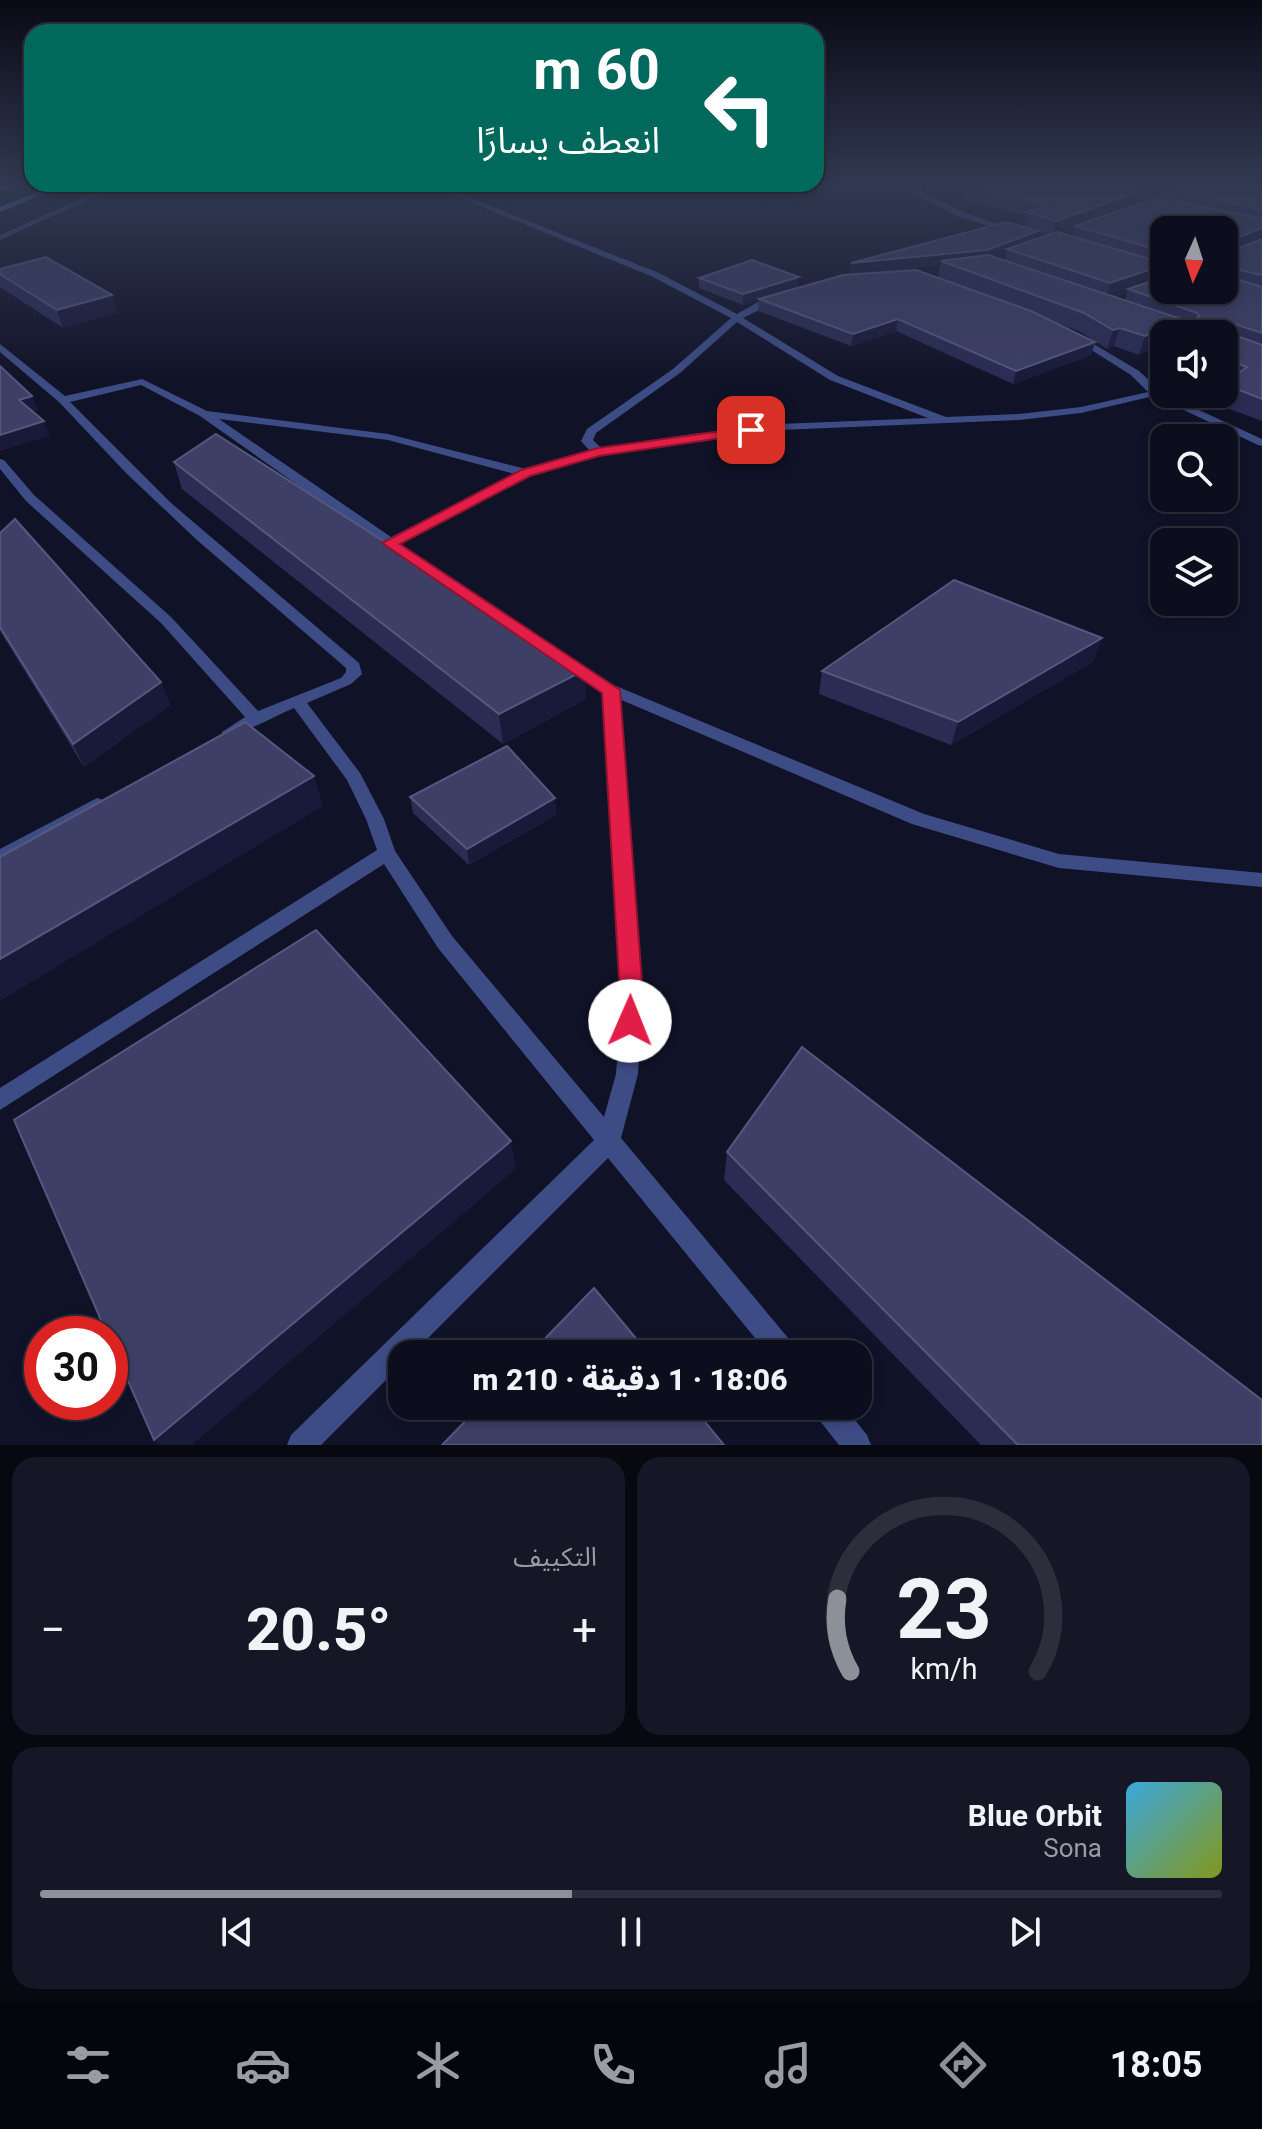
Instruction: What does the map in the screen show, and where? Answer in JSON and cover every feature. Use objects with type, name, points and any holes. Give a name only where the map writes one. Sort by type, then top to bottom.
[{"type":"street","points":[[602,251],[656,275],[734,316],[834,378],[950,422]]},
{"type":"street","points":[[598,452],[587,441],[591,431],[652,391],[699,353],[734,316],[795,292]]},
{"type":"street","points":[[1063,330],[1101,350],[1135,373],[1150,388]]},
{"type":"street","points":[[0,347],[63,400],[111,455],[168,509],[354,666],[354,674],[346,681],[255,718],[215,740]]},
{"type":"street","points":[[63,400],[142,382],[204,414],[467,595]]},
{"type":"street","points":[[389,543],[526,473],[598,452],[780,427],[950,422],[1081,410],[1150,394]]},
{"type":"street","points":[[1187,408],[1262,443]]},
{"type":"street","points":[[204,414],[388,437],[526,473]]},
{"type":"street","points":[[0,462],[30,498],[166,620],[255,718]]},
{"type":"street","points":[[559,656],[611,690],[918,819],[1059,861],[1262,880]]},
{"type":"street","points":[[301,1445],[608,1142],[627,1074],[632,995],[611,690]]},
{"type":"street","points":[[297,701],[354,777],[375,819],[387,853],[445,942],[773,1340]]},
{"type":"street","points":[[0,857],[107,798]]},
{"type":"street","points":[[0,1100],[387,853]]},
{"type":"street","points":[[837,1420],[857,1445]]},
{"type":"building","points":[[895,251],[972,251],[851,263]]},
{"type":"building","points":[[1014,251],[1124,251],[1150,259],[1150,270],[1110,283]]},
{"type":"building","points":[[1238,251],[1262,251],[1262,275],[1238,270]]},
{"type":"building","points":[[988,255],[1181,319],[1196,319],[1199,316],[1171,304],[1238,304],[1238,279],[1262,287],[1262,333],[1238,325],[1238,320],[1150,320],[1150,334],[1145,336],[1120,328],[1113,330],[1084,313],[941,261]]},
{"type":"building","points":[[46,257],[112,295],[57,310],[0,274],[0,269]]},
{"type":"building","points":[[752,260],[799,277],[743,294],[699,278]]},
{"type":"building","points":[[916,270],[1031,311],[1095,342],[1016,371],[898,319],[853,334],[759,299],[843,275]]},
{"type":"building","points":[[1150,282],[1150,297],[1128,289]]},
{"type":"building","points":[[1238,336],[1262,345],[1262,399],[1238,390],[1238,374],[1247,367],[1238,363]]},
{"type":"building","points":[[0,366],[32,396],[19,400],[44,421],[0,435]]},
{"type":"building","points":[[216,434],[585,670],[499,714],[174,462]]},
{"type":"building","points":[[15,519],[161,682],[73,744],[0,627],[0,533]]},
{"type":"building","points":[[954,580],[1102,638],[958,722],[822,671]]},
{"type":"building","points":[[245,722],[314,776],[0,959],[0,857]]},
{"type":"building","points":[[507,746],[555,798],[467,849],[410,797]]},
{"type":"building","points":[[316,930],[511,1141],[154,1440],[128,1381],[128,1316],[99,1316],[14,1120]]},
{"type":"building","points":[[802,1047],[1262,1400],[1262,1445],[1018,1445],[727,1152]]},
{"type":"building","points":[[594,1288],[637,1340],[544,1340]]},
{"type":"building","points":[[466,1420],[703,1420],[724,1445],[442,1445]]},
{"type":"route","points":[[630,1021],[632,995],[611,690],[389,543],[526,473],[598,452],[751,430]]}]
